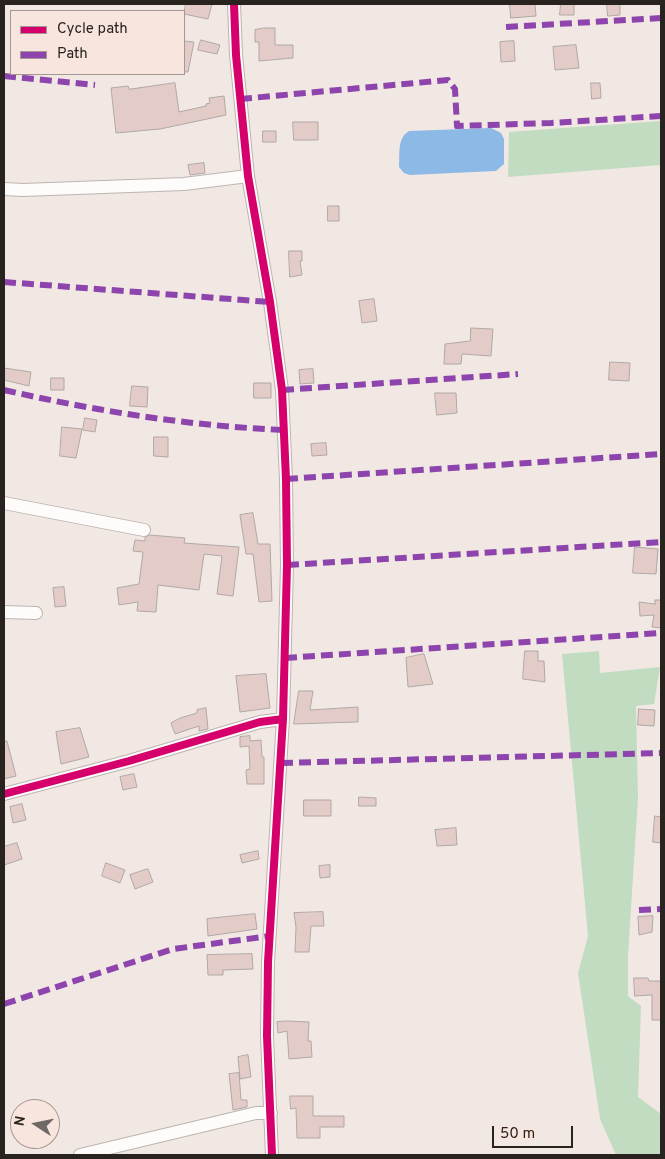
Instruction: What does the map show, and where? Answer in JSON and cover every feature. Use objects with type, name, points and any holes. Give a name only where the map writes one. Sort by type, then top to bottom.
[{"type":"street","points":[[234,4],[236,55],[248,176],[270,302],[282,390],[287,564],[284,719],[268,962],[267,1036],[272,1155]]},
{"type":"street","points":[[4,189],[168,185],[248,176]]},
{"type":"street","points":[[4,503],[144,530]]},
{"type":"street","points":[[4,612],[36,613]]},
{"type":"street","points":[[4,794],[129,761],[260,722],[284,719]]},
{"type":"street","points":[[80,1155],[256,1113],[270,1113]]},
{"type":"green space","points":[[661,121],[661,165],[508,177],[509,132]]},
{"type":"green space","points":[[599,651],[600,673],[660,667],[654,704],[636,706],[638,798],[628,956],[628,996],[641,1006],[638,1097],[661,1114],[661,1155],[616,1155],[600,1119],[578,973],[588,936],[562,654]]},
{"type":"water","points":[[491,128],[501,133],[504,139],[504,164],[496,171],[410,175],[404,173],[399,167],[401,142],[409,131]]},
{"type":"building","points":[[186,4],[212,4],[208,19],[185,14]]},
{"type":"building","points":[[510,4],[535,4],[536,16],[511,18]]},
{"type":"building","points":[[561,4],[574,4],[574,15],[560,15]]},
{"type":"building","points":[[607,4],[620,4],[620,15],[608,16]]},
{"type":"building","points":[[275,28],[275,45],[293,45],[293,58],[259,61],[259,42],[255,42],[255,30]]},
{"type":"building","points":[[201,40],[220,45],[217,54],[198,50]]},
{"type":"building","points":[[185,41],[194,42],[188,72],[185,72]]},
{"type":"building","points":[[514,41],[515,61],[501,62],[500,42]]},
{"type":"building","points":[[576,45],[579,68],[555,70],[553,47]]},
{"type":"building","points":[[175,83],[179,112],[206,106],[206,104],[210,103],[209,98],[224,96],[226,115],[160,129],[116,133],[111,88],[128,86],[129,89]]},
{"type":"building","points":[[591,83],[600,83],[601,98],[592,99]]},
{"type":"building","points":[[293,122],[318,122],[318,140],[294,140]]},
{"type":"building","points":[[263,131],[276,131],[276,142],[263,142]]},
{"type":"building","points":[[204,163],[205,173],[190,175],[188,165]]},
{"type":"building","points":[[328,206],[339,206],[339,221],[328,221]]},
{"type":"building","points":[[289,251],[302,251],[302,261],[300,261],[302,275],[290,277]]},
{"type":"building","points":[[374,299],[377,321],[362,323],[359,301]]},
{"type":"building","points":[[471,328],[493,329],[491,356],[462,354],[461,364],[444,364],[445,344],[470,341]]},
{"type":"building","points":[[610,362],[630,363],[629,381],[609,380]]},
{"type":"building","points":[[4,368],[31,372],[29,386],[4,380]]},
{"type":"building","points":[[313,369],[314,383],[300,384],[299,370]]},
{"type":"building","points":[[51,378],[64,378],[64,390],[51,390]]},
{"type":"building","points":[[254,383],[271,383],[271,398],[254,398]]},
{"type":"building","points":[[132,386],[148,387],[147,407],[130,406]]},
{"type":"building","points":[[435,393],[456,393],[457,413],[437,415]]},
{"type":"building","points":[[85,418],[97,420],[95,432],[83,430]]},
{"type":"building","points":[[62,427],[82,429],[76,458],[60,456]]},
{"type":"building","points":[[154,437],[168,437],[168,457],[154,456]]},
{"type":"building","points":[[326,443],[327,455],[312,456],[311,444]]},
{"type":"building","points":[[253,513],[258,544],[270,544],[272,601],[259,602],[253,554],[246,554],[240,515]]},
{"type":"building","points":[[150,535],[185,538],[184,543],[239,547],[233,596],[217,594],[222,556],[204,554],[199,590],[158,585],[156,612],[137,611],[138,602],[119,605],[117,588],[139,584],[143,552],[133,551],[135,540],[145,541],[145,538]]},
{"type":"building","points":[[635,547],[658,549],[656,574],[633,573]]},
{"type":"building","points":[[64,587],[66,606],[55,607],[53,588]]},
{"type":"building","points":[[655,600],[661,600],[661,628],[652,627],[654,615],[640,616],[639,602],[655,604]]},
{"type":"building","points":[[525,651],[538,651],[538,661],[544,661],[545,682],[523,679]]},
{"type":"building","points":[[424,654],[433,684],[408,687],[406,658]]},
{"type":"building","points":[[266,674],[270,708],[240,712],[236,676]]},
{"type":"building","points":[[299,691],[313,691],[310,710],[358,707],[358,722],[294,724]]},
{"type":"building","points":[[206,708],[208,729],[199,731],[199,726],[175,734],[171,723],[197,713],[197,710]]},
{"type":"building","points":[[639,709],[655,710],[654,726],[638,725]]},
{"type":"building","points":[[80,728],[89,757],[61,764],[56,732]]},
{"type":"building","points":[[250,736],[250,741],[261,740],[262,757],[264,757],[264,784],[247,784],[246,770],[250,769],[249,746],[240,747],[240,737]]},
{"type":"building","points":[[4,741],[7,741],[16,776],[4,779]]},
{"type":"building","points":[[134,774],[137,787],[123,790],[120,777]]},
{"type":"building","points":[[359,797],[376,798],[376,806],[359,806]]},
{"type":"building","points":[[304,800],[331,800],[331,816],[304,816]]},
{"type":"building","points":[[22,804],[26,820],[13,823],[10,807]]},
{"type":"building","points":[[655,816],[661,817],[661,843],[653,842]]},
{"type":"building","points":[[456,828],[457,845],[437,846],[435,830]]},
{"type":"building","points":[[17,843],[22,859],[4,865],[4,847]]},
{"type":"building","points":[[258,851],[259,859],[242,863],[240,855]]},
{"type":"building","points":[[106,863],[125,870],[120,883],[102,876]]},
{"type":"building","points":[[330,865],[330,877],[320,878],[319,866]]},
{"type":"building","points":[[148,869],[153,882],[135,889],[130,875]]},
{"type":"building","points":[[323,912],[324,926],[311,926],[309,952],[295,952],[296,927],[294,913]]},
{"type":"building","points":[[255,914],[257,929],[208,936],[207,919]]},
{"type":"building","points":[[653,916],[652,932],[639,935],[638,917]]},
{"type":"building","points":[[252,954],[253,969],[223,970],[223,975],[208,975],[207,955]]},
{"type":"building","points":[[634,978],[648,978],[649,981],[661,981],[661,1020],[652,1020],[652,995],[635,996]]},
{"type":"building","points":[[277,1022],[309,1022],[308,1041],[311,1041],[312,1057],[289,1059],[287,1031],[278,1033]]},
{"type":"building","points":[[248,1055],[251,1077],[240,1079],[238,1057]]},
{"type":"building","points":[[239,1073],[241,1100],[247,1100],[247,1107],[233,1110],[229,1074]]},
{"type":"building","points":[[290,1096],[313,1096],[313,1116],[344,1116],[344,1127],[320,1127],[320,1138],[297,1138],[296,1108],[291,1109]]},
{"type":"marked path","points":[[506,27],[661,18]]},
{"type":"marked path","points":[[4,76],[95,85]]},
{"type":"marked path","points":[[240,99],[448,80],[455,89],[457,126],[551,123],[661,116]]},
{"type":"marked path","points":[[4,282],[270,302]]},
{"type":"marked path","points":[[282,390],[518,374]]},
{"type":"marked path","points":[[4,390],[73,405],[143,416],[213,425],[284,430]]},
{"type":"marked path","points":[[286,479],[661,454]]},
{"type":"marked path","points":[[287,565],[661,542]]},
{"type":"marked path","points":[[285,658],[661,633]]},
{"type":"marked path","points":[[281,763],[661,753]]},
{"type":"marked path","points":[[639,910],[661,909]]},
{"type":"marked path","points":[[4,1004],[173,949],[270,936]]},
{"type":"cycle path","points":[[234,4],[236,55],[248,176],[270,302],[282,390],[286,479],[287,565],[283,719],[268,962],[267,1036],[272,1155]]},
{"type":"cycle path","points":[[4,794],[129,761],[260,722],[283,719]]}]
